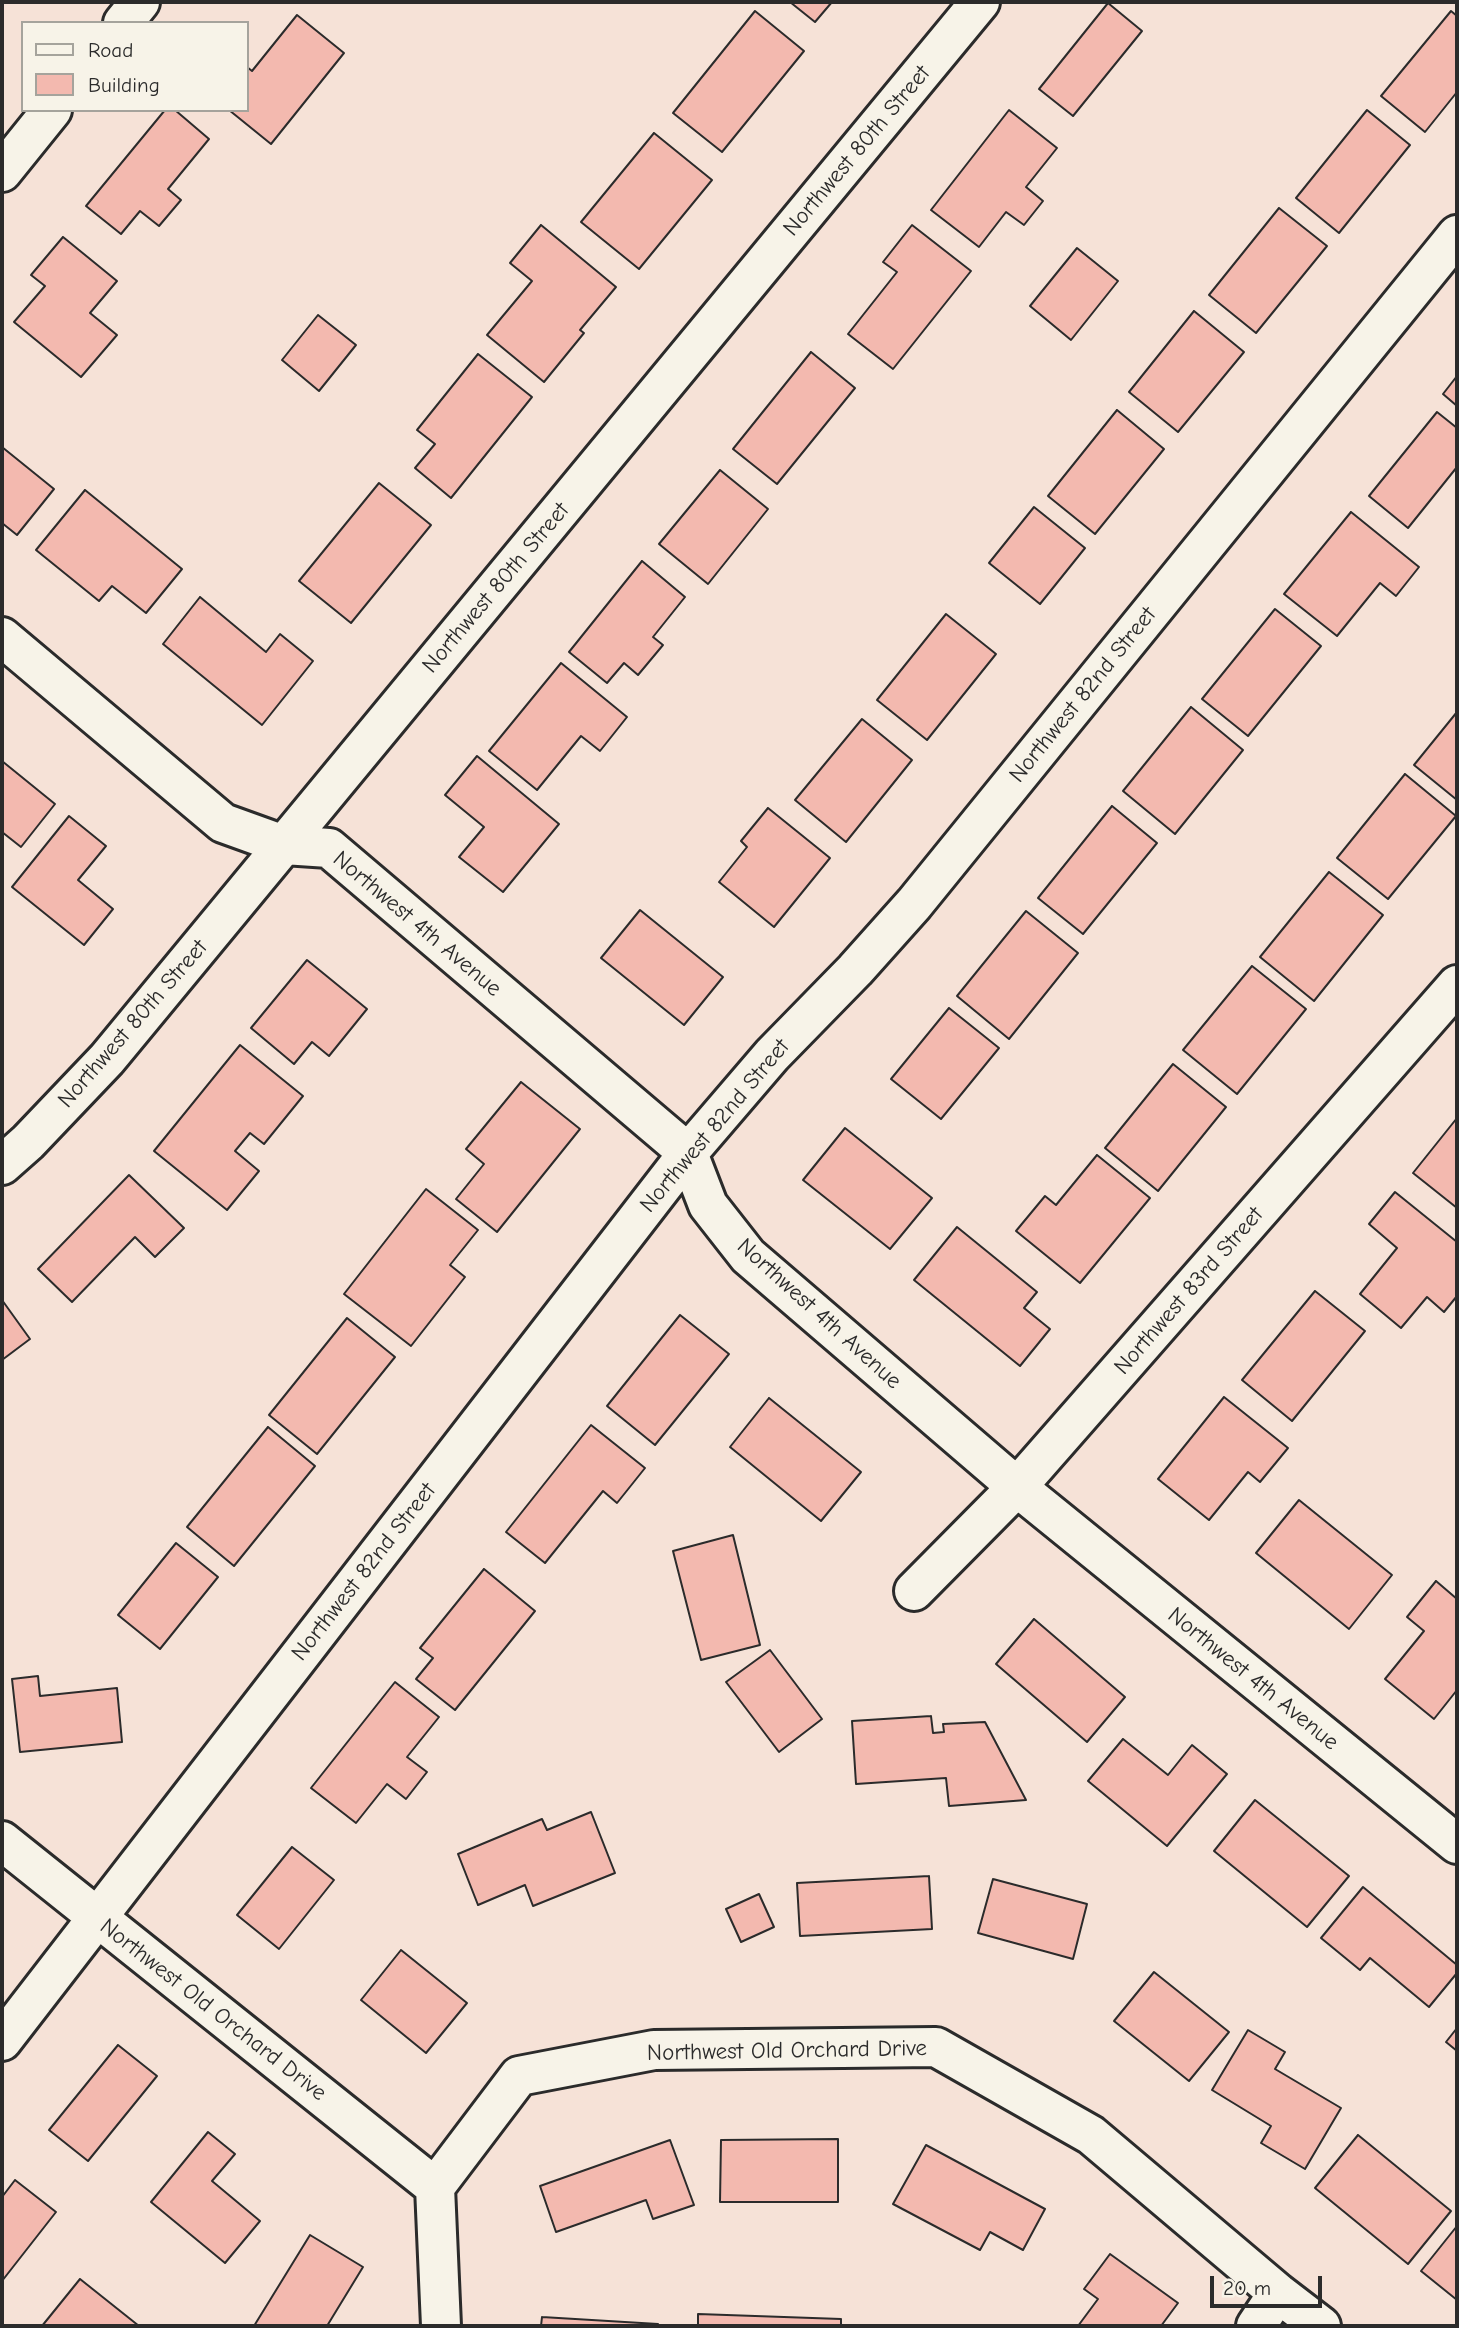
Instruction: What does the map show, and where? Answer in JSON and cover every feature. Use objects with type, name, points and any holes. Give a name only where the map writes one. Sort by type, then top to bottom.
[{"type":"street","points":[[125,21],[140,2]]},
{"type":"street","name":"Northwest 80th Street","points":[[2,1166],[29,1142],[107,1059],[980,2]]},
{"type":"street","points":[[2,172],[50,112]]},
{"type":"street","name":"Northwest 82nd Street","points":[[2,2041],[688,1153],[772,1055],[855,970],[914,904],[1457,235]]},
{"type":"street","name":"Northwest 4th Avenue","points":[[2,636],[223,823],[284,845],[329,848],[688,1153],[708,1205],[748,1256],[1017,1488],[1454,1834]]},
{"type":"street","name":"Northwest 83rd Street","points":[[914,1591],[1017,1488],[1457,985]]},
{"type":"street","name":"Northwest Old Orchard Drive","points":[[2,1841],[435,2187],[519,2076],[654,2050],[936,2047],[1091,2135],[1321,2326]]},
{"type":"street","points":[[435,2187],[441,2326]]},
{"type":"street","points":[[1256,2326],[1278,2293]]},
{"type":"building","points":[[790,2],[832,2],[815,22]]},
{"type":"building","points":[[1108,3],[1142,31],[1073,116],[1039,89]]},
{"type":"building","points":[[755,11],[804,51],[722,152],[673,113]]},
{"type":"building","points":[[1451,11],[1457,16],[1457,92],[1425,132],[1381,96]]},
{"type":"building","points":[[297,15],[344,53],[271,144],[231,112],[248,112],[248,68],[252,71]]},
{"type":"building","points":[[1009,110],[1057,148],[1026,187],[1043,201],[1024,225],[1006,212],[979,247],[931,210]]},
{"type":"building","points":[[1367,110],[1410,145],[1339,233],[1296,198]]},
{"type":"building","points":[[163,112],[177,112],[209,139],[168,189],[181,200],[159,226],[140,211],[121,234],[86,206]]},
{"type":"building","points":[[654,133],[712,180],[639,269],[581,222]]},
{"type":"building","points":[[1279,208],[1327,246],[1256,333],[1209,295]]},
{"type":"building","points":[[541,225],[616,287],[580,330],[584,333],[544,382],[487,335],[532,281],[510,263]]},
{"type":"building","points":[[912,225],[971,271],[893,369],[848,334],[897,272],[883,262]]},
{"type":"building","points":[[63,237],[117,281],[90,313],[117,335],[81,377],[14,322],[45,286],[31,275]]},
{"type":"building","points":[[1077,248],[1118,281],[1071,340],[1030,306]]},
{"type":"building","points":[[1194,311],[1244,352],[1178,432],[1129,392]]},
{"type":"building","points":[[318,315],[356,345],[319,391],[282,360]]},
{"type":"building","points":[[811,352],[855,388],[777,484],[733,449]]},
{"type":"building","points":[[478,354],[532,397],[451,498],[415,468],[435,444],[417,430]]},
{"type":"building","points":[[1457,376],[1457,406],[1443,394]]},
{"type":"building","points":[[1117,410],[1164,449],[1095,534],[1048,496]]},
{"type":"building","points":[[1437,412],[1457,428],[1457,467],[1408,528],[1369,496]]},
{"type":"building","points":[[2,447],[54,489],[17,535],[2,523]]},
{"type":"building","points":[[720,470],[768,509],[708,584],[659,544]]},
{"type":"building","points":[[379,483],[431,525],[351,623],[299,581]]},
{"type":"building","points":[[85,490],[182,569],[146,613],[112,586],[99,601],[36,550]]},
{"type":"building","points":[[1034,507],[1085,548],[1040,604],[989,563]]},
{"type":"building","points":[[1351,512],[1419,567],[1396,596],[1380,583],[1337,636],[1284,594]]},
{"type":"building","points":[[642,561],[685,597],[653,637],[663,645],[638,675],[624,663],[607,683],[569,652]]},
{"type":"building","points":[[200,597],[266,652],[280,634],[313,661],[262,725],[163,644]]},
{"type":"building","points":[[1275,609],[1321,646],[1248,736],[1202,699]]},
{"type":"building","points":[[946,614],[996,654],[927,740],[877,700]]},
{"type":"building","points":[[561,663],[627,717],[600,751],[581,736],[537,790],[489,751]]},
{"type":"building","points":[[1191,707],[1243,750],[1175,834],[1123,791]]},
{"type":"building","points":[[1457,712],[1457,800],[1414,765]]},
{"type":"building","points":[[862,719],[912,760],[846,842],[795,800]]},
{"type":"building","points":[[477,756],[559,824],[503,892],[459,857],[484,827],[445,795]]},
{"type":"building","points":[[2,761],[55,804],[21,847],[2,832]]},
{"type":"building","points":[[1405,774],[1456,816],[1388,899],[1337,858]]},
{"type":"building","points":[[1112,806],[1157,843],[1083,934],[1038,898]]},
{"type":"building","points":[[768,808],[830,858],[774,927],[719,882],[747,847],[741,841]]},
{"type":"building","points":[[69,816],[106,846],[78,880],[113,909],[84,945],[12,887]]},
{"type":"building","points":[[1329,872],[1383,915],[1314,1001],[1260,957]]},
{"type":"building","points":[[640,910],[723,977],[684,1025],[601,958]]},
{"type":"building","points":[[1026,911],[1078,953],[1009,1039],[957,996]]},
{"type":"building","points":[[307,960],[367,1009],[329,1056],[312,1042],[294,1064],[251,1028]]},
{"type":"building","points":[[1252,966],[1306,1009],[1237,1094],[1183,1050]]},
{"type":"building","points":[[949,1008],[999,1048],[941,1119],[891,1079]]},
{"type":"building","points":[[240,1045],[303,1096],[264,1144],[250,1133],[235,1151],[259,1171],[227,1210],[154,1151]]},
{"type":"building","points":[[1173,1064],[1226,1107],[1158,1191],[1105,1148]]},
{"type":"building","points":[[521,1082],[580,1129],[497,1232],[456,1199],[484,1164],[466,1149]]},
{"type":"building","points":[[1457,1118],[1457,1208],[1413,1173]]},
{"type":"building","points":[[845,1128],[932,1198],[890,1249],[803,1180]]},
{"type":"building","points":[[1097,1155],[1150,1198],[1080,1283],[1016,1231],[1045,1196],[1056,1205]]},
{"type":"building","points":[[129,1175],[184,1228],[155,1257],[135,1237],[72,1302],[38,1269]]},
{"type":"building","points":[[426,1189],[478,1230],[450,1265],[465,1277],[411,1346],[344,1294]]},
{"type":"building","points":[[1395,1192],[1457,1242],[1457,1296],[1444,1312],[1427,1297],[1401,1328],[1360,1294],[1397,1248],[1369,1224]]},
{"type":"building","points":[[957,1227],[1037,1292],[1024,1308],[1050,1329],[1020,1366],[914,1280]]},
{"type":"building","points":[[1315,1291],[1365,1331],[1292,1421],[1242,1380]]},
{"type":"building","points":[[2,1300],[30,1339],[2,1360]]},
{"type":"building","points":[[680,1315],[729,1354],[655,1445],[607,1406]]},
{"type":"building","points":[[347,1318],[395,1357],[317,1454],[269,1415]]},
{"type":"building","points":[[1224,1397],[1288,1448],[1260,1482],[1248,1472],[1209,1520],[1158,1479]]},
{"type":"building","points":[[769,1398],[861,1472],[821,1521],[730,1447]]},
{"type":"building","points":[[591,1425],[645,1468],[617,1503],[603,1491],[545,1563],[506,1532]]},
{"type":"building","points":[[268,1427],[315,1466],[234,1566],[187,1527]]},
{"type":"building","points":[[1299,1500],[1392,1575],[1349,1629],[1256,1553]]},
{"type":"building","points":[[733,1535],[760,1645],[701,1660],[673,1551]]},
{"type":"building","points":[[176,1543],[218,1577],[160,1649],[118,1615]]},
{"type":"building","points":[[484,1569],[535,1611],[455,1710],[416,1679],[433,1658],[420,1648]]},
{"type":"building","points":[[1436,1581],[1457,1599],[1457,1690],[1434,1719],[1385,1679],[1424,1631],[1407,1617]]},
{"type":"building","points":[[1034,1619],[1125,1697],[1087,1742],[996,1664]]},
{"type":"building","points":[[770,1650],[822,1719],[779,1752],[726,1682]]},
{"type":"building","points":[[38,1676],[40,1696],[117,1688],[122,1742],[20,1752],[12,1679]]},
{"type":"building","points":[[395,1682],[439,1717],[407,1757],[427,1772],[406,1799],[387,1784],[356,1823],[311,1788]]},
{"type":"building","points":[[931,1716],[933,1733],[944,1732],[943,1724],[985,1722],[1026,1800],[949,1806],[946,1778],[856,1784],[852,1721]]},
{"type":"building","points":[[1123,1739],[1168,1775],[1192,1745],[1227,1774],[1167,1846],[1088,1781]]},
{"type":"building","points":[[1255,1800],[1349,1876],[1307,1927],[1214,1851]]},
{"type":"building","points":[[591,1812],[615,1873],[533,1906],[525,1885],[478,1905],[458,1854],[542,1819],[547,1830]]},
{"type":"building","points":[[292,1847],[334,1880],[279,1949],[237,1915]]},
{"type":"building","points":[[929,1876],[932,1929],[800,1936],[797,1883]]},
{"type":"building","points":[[993,1879],[1087,1904],[1073,1959],[978,1933]]},
{"type":"building","points":[[1363,1887],[1457,1965],[1457,1973],[1429,2007],[1370,1958],[1360,1970],[1321,1938]]},
{"type":"building","points":[[759,1894],[774,1927],[741,1942],[726,1909]]},
{"type":"building","points":[[401,1950],[467,2003],[426,2053],[361,2000]]},
{"type":"building","points":[[1154,1972],[1229,2032],[1189,2081],[1114,2021]]},
{"type":"building","points":[[1457,2028],[1457,2051],[1446,2042]]},
{"type":"building","points":[[1248,2030],[1285,2052],[1275,2069],[1341,2108],[1305,2169],[1261,2143],[1271,2126],[1212,2090]]},
{"type":"building","points":[[118,2045],[157,2076],[88,2161],[49,2130]]},
{"type":"building","points":[[208,2132],[235,2154],[212,2181],[260,2221],[225,2263],[151,2202]]},
{"type":"building","points":[[1358,2135],[1451,2211],[1408,2264],[1315,2188]]},
{"type":"building","points":[[838,2139],[838,2202],[720,2202],[721,2140]]},
{"type":"building","points":[[670,2140],[694,2205],[653,2219],[646,2200],[556,2232],[540,2186]]},
{"type":"building","points":[[926,2145],[1045,2209],[1023,2250],[990,2232],[980,2250],[893,2204]]},
{"type":"building","points":[[15,2180],[56,2212],[2,2281],[2,2197]]},
{"type":"building","points":[[1457,2226],[1457,2300],[1421,2271]]},
{"type":"building","points":[[310,2235],[363,2267],[327,2326],[254,2326]]},
{"type":"building","points":[[1110,2254],[1178,2303],[1161,2326],[1078,2326],[1098,2299],[1084,2289]]},
{"type":"building","points":[[80,2279],[139,2326],[42,2326]]},
{"type":"building","points":[[698,2314],[841,2319],[841,2326],[698,2326]]},
{"type":"building","points":[[542,2317],[658,2324],[658,2326],[541,2326]]}]
